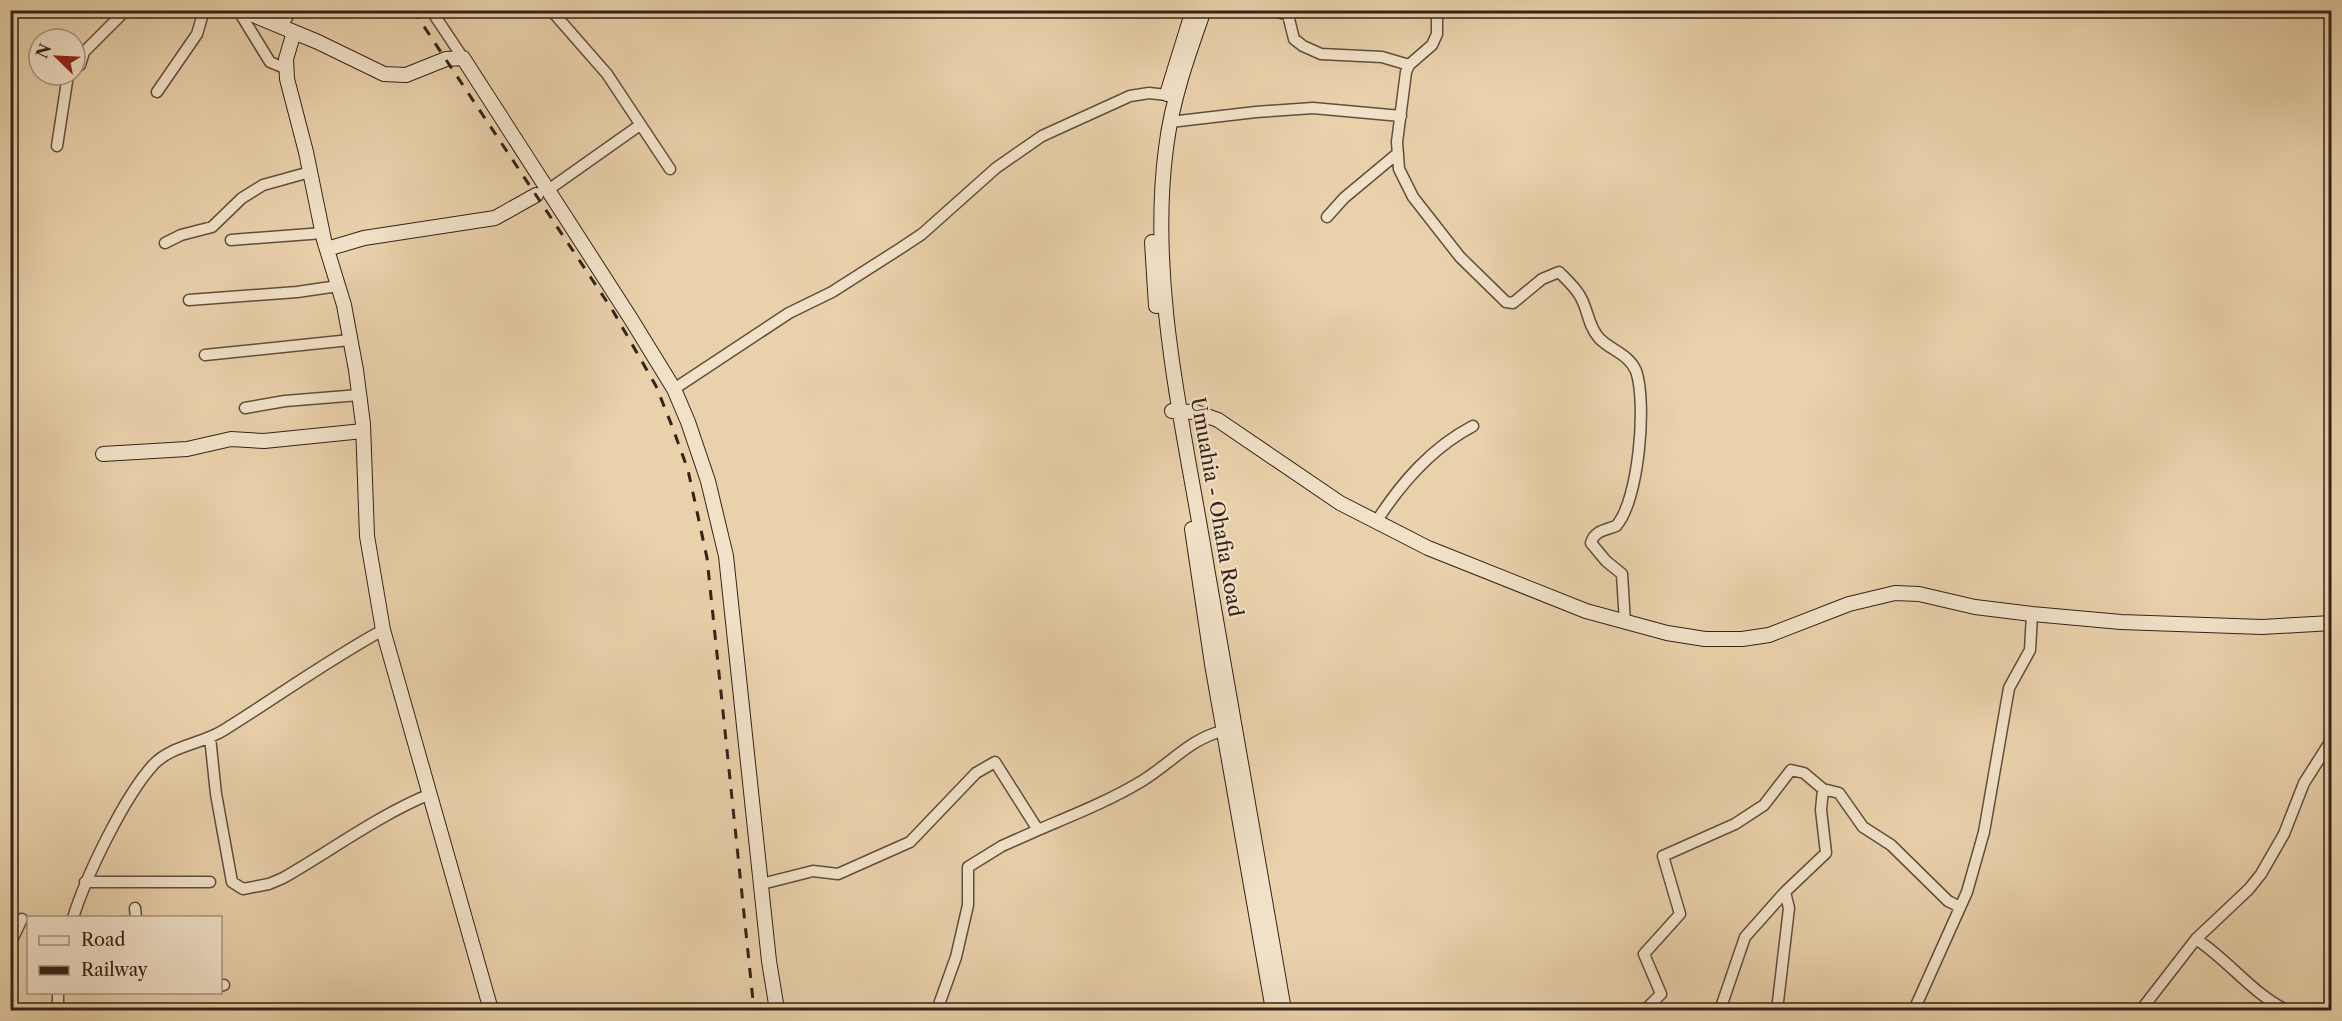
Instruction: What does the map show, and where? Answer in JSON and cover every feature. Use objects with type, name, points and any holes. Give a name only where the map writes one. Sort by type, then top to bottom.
[{"type":"street","points":[[87,49],[126,10]]},
{"type":"street","points":[[157,92],[196,34],[204,10]]},
{"type":"street","points":[[239,10],[384,74],[406,75],[446,60],[463,58]]},
{"type":"street","points":[[239,10],[270,62],[287,69]]},
{"type":"street","points":[[291,10],[287,69],[323,233],[350,340],[363,430],[367,536],[383,630],[491,1011]]},
{"type":"street","points":[[431,10],[463,58],[542,193],[674,389],[708,481],[726,556],[769,961],[777,1011]]},
{"type":"street","points":[[550,10],[607,74],[670,169]]},
{"type":"street","name":"Umuahia - Ohafia Road","points":[[1193,10],[1167,95],[1154,180],[1151,265],[1284,1011]]},
{"type":"street","name":"Umuahia - Ohafia Road","points":[[1204,10],[1180,80],[1170,122],[1162,189],[1161,258],[1176,410],[1223,731],[1273,1011]]},
{"type":"street","points":[[1272,10],[1288,15],[1294,39],[1321,54],[1382,57],[1409,65]]},
{"type":"street","points":[[1437,10],[1437,34],[1432,45],[1409,65],[1406,72],[1398,153],[1399,169],[1413,197],[1460,256],[1506,302],[1514,303],[1542,279],[1559,272],[1581,297],[1598,337],[1627,358],[1635,369],[1641,396],[1636,464],[1629,501],[1616,526],[1593,536],[1591,543],[1606,561],[1622,574],[1625,623]]},
{"type":"street","points":[[57,146],[66,87]]},
{"type":"street","points":[[674,389],[789,314],[832,292],[915,238],[996,168],[1041,136],[1130,96],[1149,93],[1167,95]]},
{"type":"street","points":[[1170,122],[1256,111],[1313,108],[1401,116]]},
{"type":"street","points":[[327,249],[364,238],[495,218],[542,193],[640,125]]},
{"type":"street","points":[[1327,217],[1344,198],[1398,153]]},
{"type":"street","points":[[165,243],[181,235],[212,227],[242,198],[263,185],[310,172]]},
{"type":"street","points":[[231,240],[323,233]]},
{"type":"street","points":[[189,300],[297,292],[338,286]]},
{"type":"street","points":[[205,355],[350,340]]},
{"type":"street","points":[[245,408],[285,401],[359,395]]},
{"type":"street","points":[[1176,410],[1196,412],[1218,420],[1340,503],[1439,552],[1586,611],[1625,623],[1705,639],[1742,639],[1769,635],[1849,603],[1895,593],[1919,594],[1975,607],[2121,622],[2250,626],[2331,623]]},
{"type":"street","points":[[1376,522],[1407,478],[1432,455],[1473,426]]},
{"type":"street","points":[[103,454],[187,449],[231,439],[264,441],[363,430]]},
{"type":"street","points":[[1914,1011],[1960,907],[1984,832],[2009,688],[2030,650],[2032,614]]},
{"type":"street","points":[[74,916],[85,882],[139,784],[155,764],[169,753],[210,737],[383,630]]},
{"type":"street","points":[[937,1011],[957,957],[968,905],[968,867],[1002,846],[1088,809],[1143,780],[1206,735],[1223,731]]},
{"type":"street","points":[[210,737],[216,794],[232,882],[243,889],[269,884],[283,878],[362,829],[406,804],[430,794]]},
{"type":"street","points":[[2141,1011],[2196,939],[2249,889],[2261,874],[2284,834],[2304,783],[2331,739]]},
{"type":"street","points":[[762,884],[813,871],[838,874],[910,842],[976,773],[995,762],[1038,830]]},
{"type":"street","points":[[1645,1011],[1661,994],[1644,954],[1680,914],[1663,856],[1735,824],[1764,805],[1791,770],[1804,773],[1823,789],[1839,793],[1863,827],[1891,845],[1948,901],[1960,907]]},
{"type":"street","points":[[1720,1011],[1745,937],[1785,892],[1826,853],[1821,810],[1823,789]]},
{"type":"street","points":[[85,882],[210,882]]},
{"type":"street","points":[[1777,1011],[1789,908],[1785,892]]},
{"type":"street","points":[[10,944],[22,919]]},
{"type":"street","points":[[2196,939],[2214,951],[2261,994],[2286,1011]]},
{"type":"street","points":[[58,994],[58,1011]]},
{"type":"railway","points":[[413,10],[613,311],[656,386],[688,470],[707,558],[754,1010]]}]
